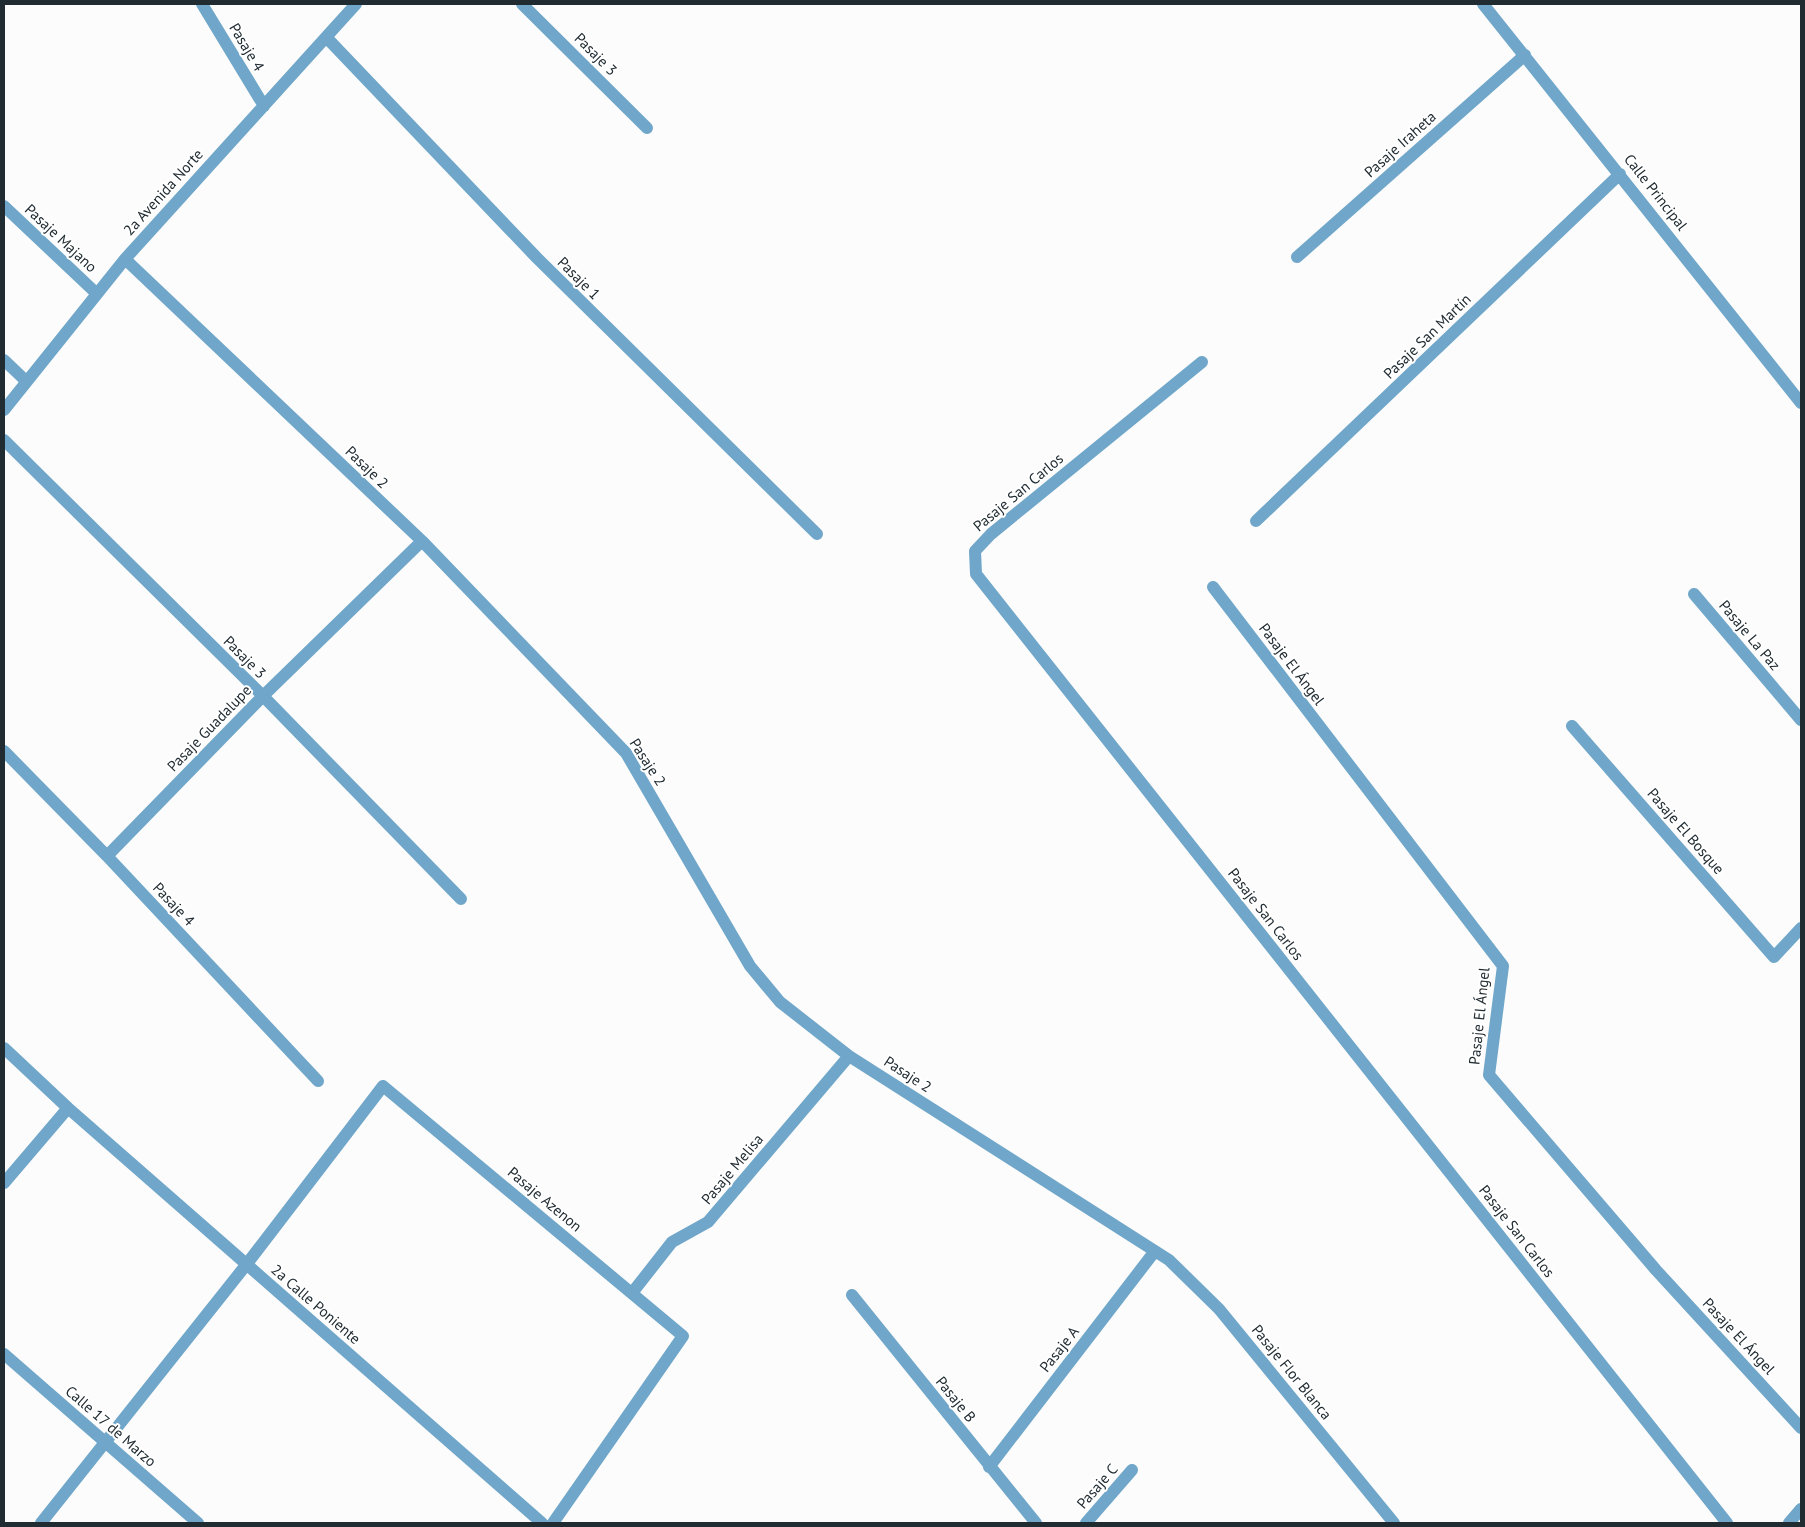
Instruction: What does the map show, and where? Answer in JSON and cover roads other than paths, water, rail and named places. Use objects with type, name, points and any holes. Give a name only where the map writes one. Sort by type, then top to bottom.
[{"type":"street","name":"Pasaje 4","points":[[202,4],[264,106]]},
{"type":"street","name":"2a Avenida Norte","points":[[4,410],[125,259],[356,4]]},
{"type":"street","name":"Pasaje 3","points":[[522,4],[647,128]]},
{"type":"street","name":"Calle Principal","points":[[1483,4],[1801,403]]},
{"type":"street","name":"Pasaje 1","points":[[326,37],[537,258],[817,534]]},
{"type":"street","name":"Pasaje Iraheta","points":[[1297,257],[1525,55]]},
{"type":"street","name":"Pasaje San Martín","points":[[1256,521],[1620,174]]},
{"type":"street","name":"Pasaje Majano","points":[[4,206],[96,293]]},
{"type":"street","name":"Pasaje 2","points":[[125,259],[422,541],[626,754],[750,966],[780,1002],[850,1056],[1155,1251]]},
{"type":"street","points":[[4,360],[26,382]]},
{"type":"street","name":"Pasaje San Carlos","points":[[1202,362],[991,534],[975,551],[976,574],[1727,1523]]},
{"type":"street","name":"Pasaje 3","points":[[4,440],[262,696],[461,899]]},
{"type":"street","name":"Pasaje Guadalupe","points":[[107,856],[262,696],[422,541]]},
{"type":"street","name":"Pasaje El Ángel","points":[[1213,587],[1503,966],[1489,1075],[1656,1270],[1801,1428]]},
{"type":"street","name":"Pasaje La Paz","points":[[1694,594],[1801,720]]},
{"type":"street","name":"Pasaje El Bosque","points":[[1572,726],[1774,957],[1801,928]]},
{"type":"street","name":"Pasaje 4","points":[[4,751],[107,856],[318,1081]]},
{"type":"street","name":"2a Calle Poniente","points":[[4,1048],[68,1108],[542,1523]]},
{"type":"street","name":"Pasaje Melisa","points":[[632,1293],[672,1242],[708,1222],[850,1056]]},
{"type":"street","name":"Pasaje Azenon","points":[[246,1265],[383,1086],[632,1293],[683,1336],[553,1523]]},
{"type":"street","points":[[4,1183],[68,1108]]},
{"type":"street","name":"Pasaje A","points":[[989,1467],[1155,1251]]},
{"type":"street","name":"Pasaje Flor Blanca","points":[[1155,1251],[1169,1260],[1219,1309],[1394,1523]]},
{"type":"street","points":[[41,1523],[246,1265]]},
{"type":"street","name":"Pasaje B","points":[[852,1295],[1036,1523]]},
{"type":"street","name":"Calle 17 de Marzo","points":[[4,1354],[198,1523]]},
{"type":"street","name":"Pasaje C","points":[[1086,1523],[1132,1470]]},
{"type":"street","points":[[1789,1523],[1801,1509]]}]
